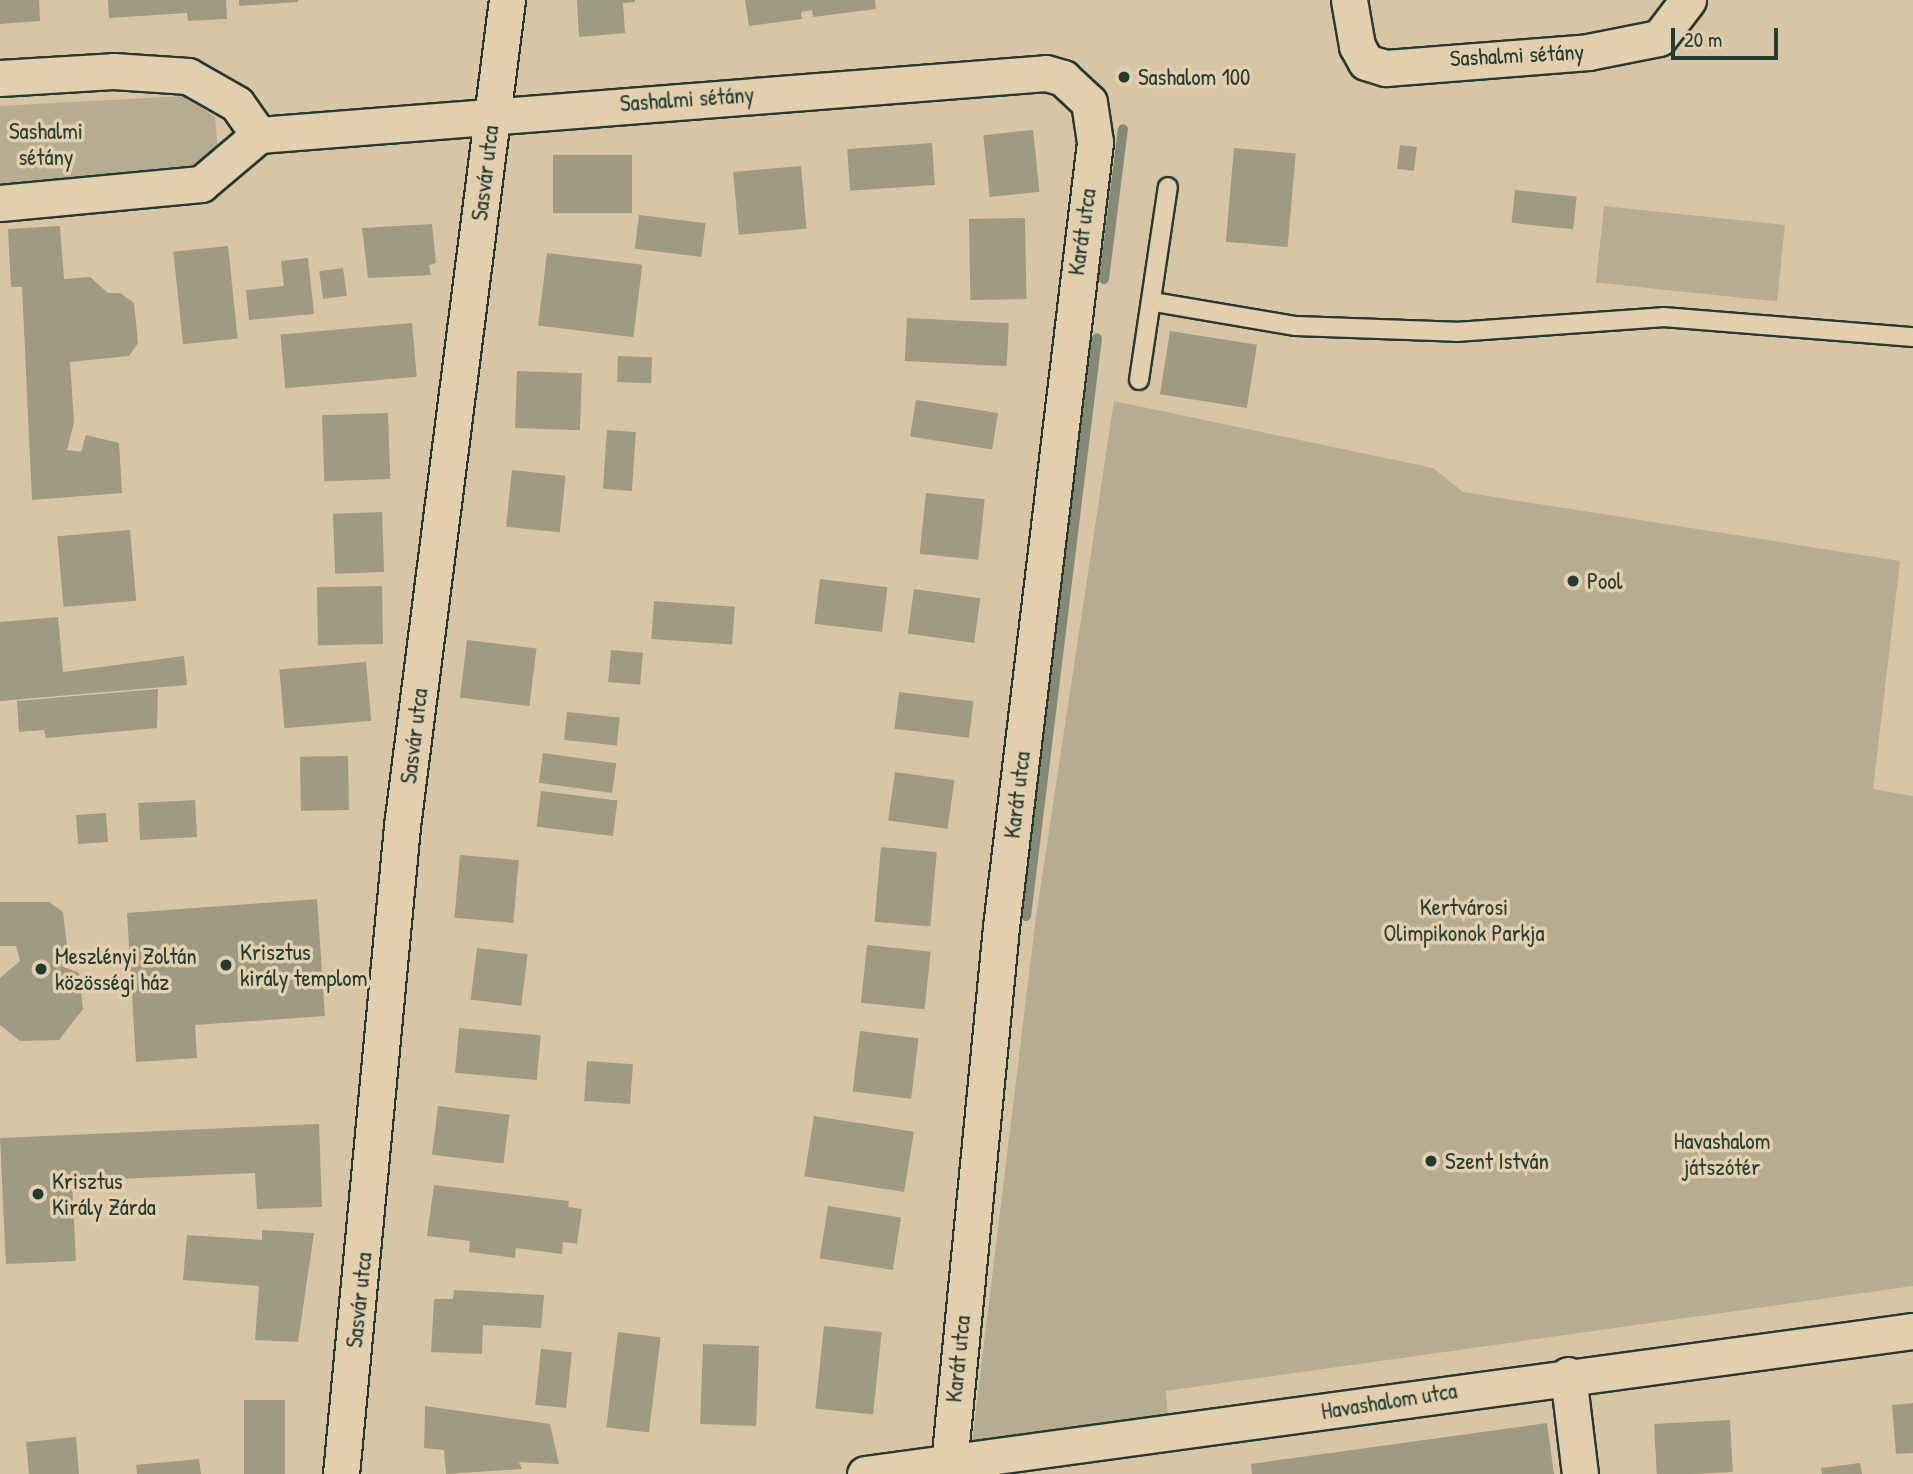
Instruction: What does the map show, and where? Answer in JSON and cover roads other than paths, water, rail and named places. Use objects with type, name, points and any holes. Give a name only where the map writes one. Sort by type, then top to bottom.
[{"type":"street","name":"Sasvár utca","points":[[341,1474],[402,826],[507,0]]},
{"type":"street","name":"Sashalmi sétány","points":[[1350,14],[1366,62],[1386,68],[1588,52],[1659,38],[1688,0]]},
{"type":"street","points":[[0,78],[113,71],[188,76],[237,104],[259,135],[201,184],[0,203]]},
{"type":"street","name":"Sashalmi sétány","points":[[259,135],[492,114],[1046,73],[1079,90],[1095,117]]},
{"type":"street","name":"Karát utca","points":[[947,1469],[1000,927],[1095,117]]},
{"type":"street","name":"Havashalom utca","points":[[865,1474],[947,1469],[1568,1375],[1913,1331]]},
{"type":"street","points":[[1568,1375],[1580,1474]]},
{"type":"lane","points":[[1139,380],[1154,302],[1168,187]]},
{"type":"lane","points":[[1154,302],[1296,326],[1456,332],[1663,317],[1913,337]]},
{"type":"waterway","points":[[1104,279],[1123,129]]},
{"type":"waterway","points":[[1026,916],[1097,338]]},
{"type":"place","name":"Sashalom 100","points":[[1124,77]]},
{"type":"place","name":"Pool","points":[[1573,581]]},
{"type":"place","name":"Krisztus király templom","points":[[226,965]]},
{"type":"place","name":"Meszlényi Zoltán közösségi ház","points":[[41,969]]},
{"type":"place","name":"Szent István","points":[[1431,1161]]},
{"type":"place","name":"Krisztus Király Zárda","points":[[38,1194]]},
{"type":"park label","name":"Kertvárosi Olimpikonok Parkja","points":[[1464,920]]},
{"type":"park label","name":"Havashalom játszótér","points":[[1722,1154]]}]
